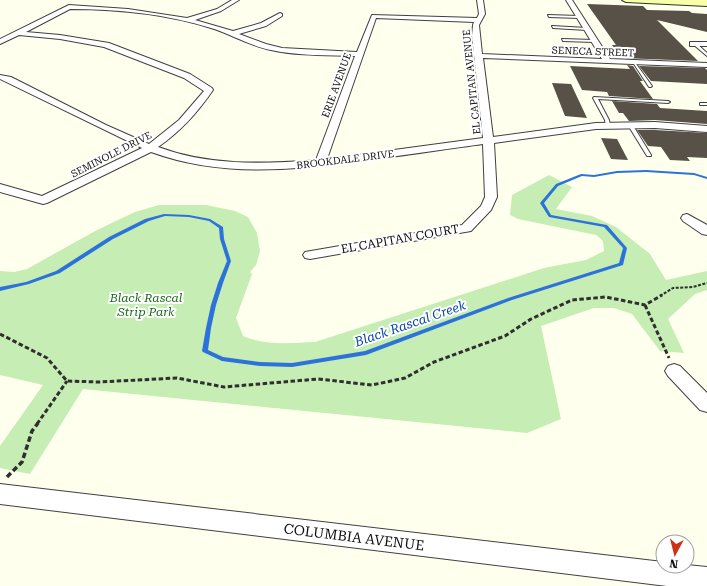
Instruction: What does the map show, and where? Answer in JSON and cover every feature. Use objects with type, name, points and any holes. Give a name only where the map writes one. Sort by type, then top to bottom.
[{"type":"main road","points":[[626,0],[707,2]]},
{"type":"street","points":[[188,20],[220,10],[236,0]]},
{"type":"street","name":"EL CAPITAN AVENUE","points":[[480,0],[482,14],[478,20],[476,30],[488,140]]},
{"type":"street","points":[[569,0],[606,61]]},
{"type":"street","points":[[0,42],[69,7],[76,7],[124,10],[188,20],[234,33],[262,46],[285,50],[359,54]]},
{"type":"street","points":[[234,33],[265,24],[280,15]]},
{"type":"street","name":"ERIE AVENUE","points":[[320,163],[374,16],[478,20]]},
{"type":"street","name":"SEMINOLE DRIVE","points":[[0,188],[43,200],[149,149],[181,125],[209,90],[187,76],[106,45],[65,38],[18,33]]},
{"type":"street","points":[[694,44],[707,44]]},
{"type":"street","name":"SENECA STREET","points":[[478,56],[707,65]]},
{"type":"street","name":"BROOKDALE DRIVE","points":[[0,77],[149,149],[199,162],[220,164],[280,166],[320,163],[488,140],[608,126],[630,125],[707,129]]},
{"type":"street","name":"EL CAPITAN COURT","points":[[310,255],[466,228],[487,207],[491,198],[488,140]]},
{"type":"street","points":[[687,218],[707,231]]},
{"type":"street","points":[[674,370],[707,405]]},
{"type":"street","name":"COLUMBIA AVENUE","points":[[3,486],[707,579]]},
{"type":"lane","points":[[549,16],[580,17]]},
{"type":"lane","points":[[553,27],[587,28]]},
{"type":"lane","points":[[563,40],[594,41]]},
{"type":"lane","points":[[694,44],[707,55]]},
{"type":"lane","points":[[633,62],[650,86]]},
{"type":"lane","points":[[608,126],[607,120],[595,98],[668,102]]},
{"type":"lane","points":[[630,125],[649,155]]},
{"type":"path","points":[[0,334],[47,358],[67,381],[99,382],[177,378],[224,387],[318,380],[372,385],[405,378],[434,362],[505,336],[531,319],[572,300],[606,297],[645,305],[674,288],[692,287],[707,283]]},
{"type":"path","points":[[645,305],[668,353],[674,370]]},
{"type":"path","points":[[3,486],[22,462],[32,431],[67,381]]},
{"type":"green space","name":"Black Rascal Strip Park","points":[[549,175],[572,187],[556,209],[592,216],[616,227],[650,254],[666,280],[707,271],[707,290],[695,294],[668,319],[684,353],[660,351],[632,314],[614,308],[594,308],[541,326],[561,419],[527,433],[83,389],[30,474],[0,468],[0,446],[43,385],[0,375],[0,271],[14,272],[27,269],[97,230],[135,212],[159,205],[206,205],[235,211],[248,217],[257,233],[260,251],[256,265],[250,272],[252,274],[236,318],[243,336],[270,343],[315,342],[544,268],[586,260],[604,251],[603,241],[596,235],[518,219],[510,215],[512,195]]},
{"type":"building","points":[[587,4],[643,6],[647,10],[689,11],[692,13],[707,14],[707,32],[657,20],[698,61],[622,58],[612,45],[616,45]]},
{"type":"building","points":[[627,65],[633,66],[643,81],[640,81],[653,99],[609,96],[607,92],[582,90],[570,66],[630,69]]},
{"type":"building","points":[[639,66],[705,68],[707,70],[707,84],[651,81]]},
{"type":"building","points":[[552,83],[571,84],[587,118],[565,116]]},
{"type":"building","points":[[612,101],[657,104],[660,108],[707,111],[707,124],[655,120],[629,121],[623,113],[619,113]]},
{"type":"building","points":[[637,130],[707,133],[707,158],[687,157],[690,161],[670,160],[661,147],[648,146]]},
{"type":"building","points":[[601,138],[617,139],[628,160],[611,159]]},
{"type":"waterway","name":"Black Rascal Creek","points":[[0,289],[27,283],[58,272],[111,238],[147,220],[165,215],[189,216],[210,220],[221,228],[222,239],[229,261],[214,305],[208,328],[205,351],[222,359],[260,364],[292,365],[366,353],[510,299],[621,264],[625,248],[605,226],[550,216],[542,203],[557,185],[582,175],[594,176],[617,172],[646,171],[694,174],[707,178]]}]
